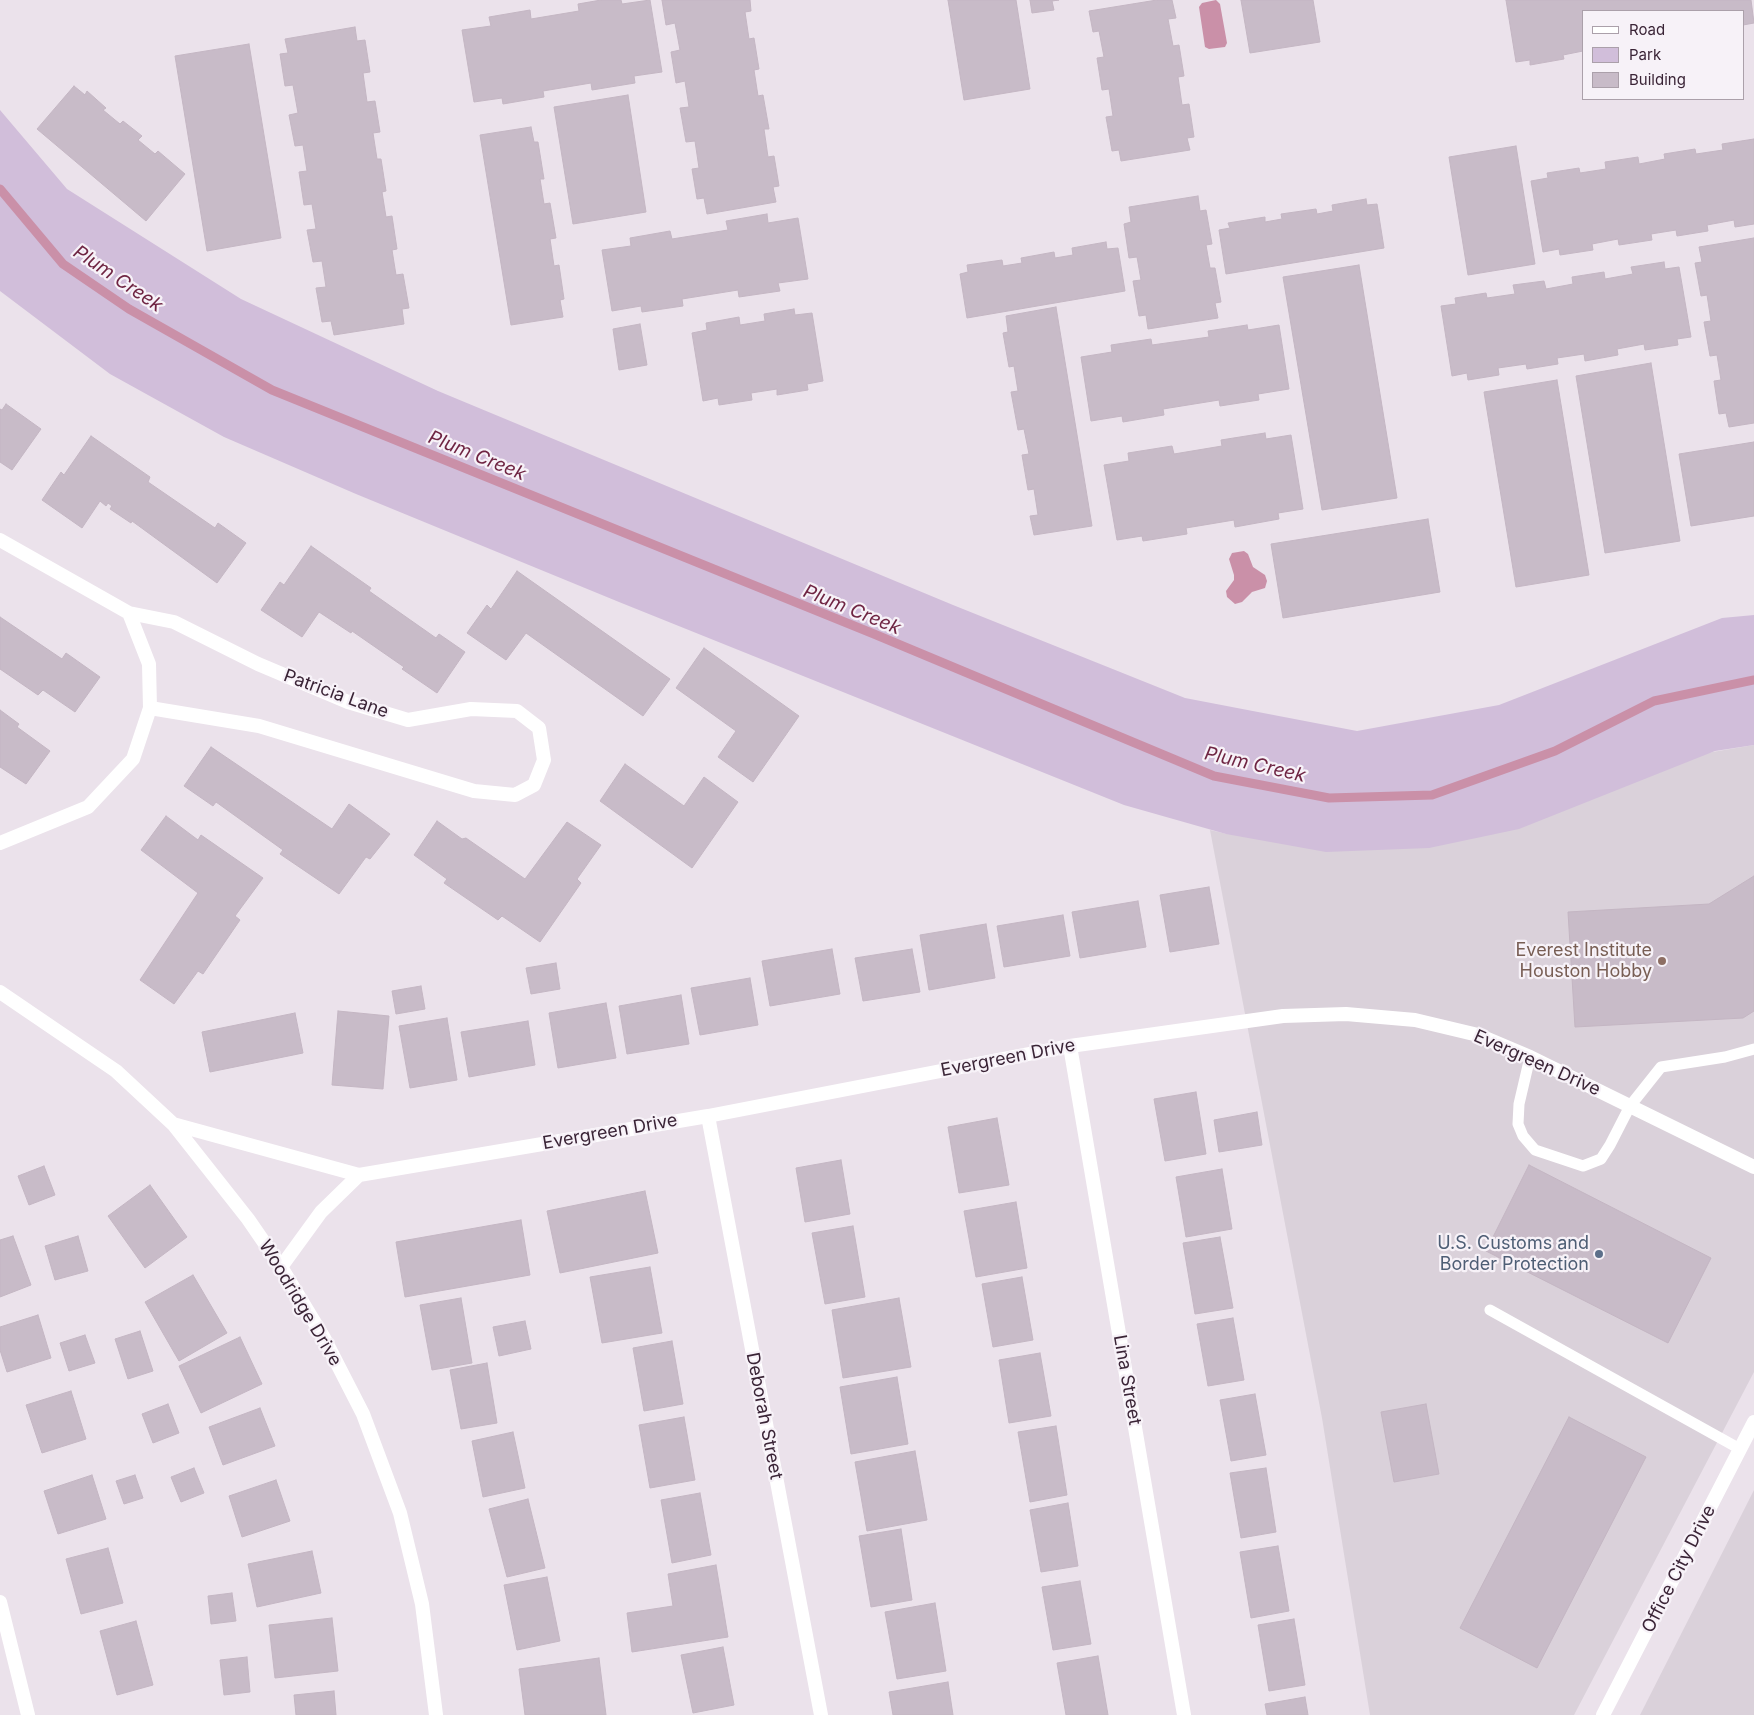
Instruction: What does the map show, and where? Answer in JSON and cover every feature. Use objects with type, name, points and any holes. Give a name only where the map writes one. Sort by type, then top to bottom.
[{"type":"street","name":"Patricia Lane","points":[[0,540],[129,613],[174,622],[258,664],[348,702],[408,720],[471,709],[518,710],[539,728],[544,760],[534,785],[515,795],[474,791],[259,726],[150,708]]},
{"type":"street","points":[[0,843],[88,807],[134,759],[150,708],[149,664],[129,613]]},
{"type":"street","name":"Woodridge Drive","points":[[0,992],[116,1071],[173,1124],[248,1220],[281,1267],[324,1338],[363,1414],[400,1513],[422,1604],[436,1715]]},
{"type":"street","name":"Evergreen Drive","points":[[359,1175],[708,1116],[1070,1046],[1283,1016],[1346,1014],[1415,1020],[1478,1035],[1530,1057],[1754,1168]]},
{"type":"street","name":"Lina Street","points":[[1070,1046],[1184,1715]]},
{"type":"street","name":"Deborah Street","points":[[708,1116],[821,1715]]},
{"type":"street","points":[[173,1124],[359,1175]]},
{"type":"street","points":[[281,1267],[321,1212],[359,1175]]},
{"type":"street","name":"Office City Drive","points":[[1604,1715],[1754,1422]]},
{"type":"street","points":[[0,1602],[28,1715]]},
{"type":"lane","points":[[1530,1057],[1518,1104],[1518,1124],[1522,1136],[1535,1150],[1565,1162],[1583,1166],[1601,1159],[1610,1146],[1630,1106],[1661,1067],[1725,1057],[1754,1049]]},
{"type":"lane","points":[[1490,1310],[1740,1449]]},
{"type":"shaded area","points":[[1216,0],[1220,4],[1227,43],[1225,47],[1209,49],[1205,47],[1199,7],[1202,3]]},
{"type":"shaded area","points":[[1244,551],[1248,554],[1253,567],[1265,575],[1267,581],[1265,588],[1252,592],[1242,602],[1235,604],[1227,597],[1226,591],[1234,580],[1229,559],[1232,553]]},
{"type":"shaded area","points":[[1754,745],[1754,1372],[1574,1715],[1370,1715],[1322,1418],[1210,830],[1227,834]]},
{"type":"shaded area","points":[[1754,1490],[1754,1715],[1640,1715],[1710,1577]]},
{"type":"green space","points":[[0,110],[67,189],[241,299],[438,391],[953,605],[1185,698],[1357,731],[1499,705],[1722,618],[1754,615],[1754,745],[1715,751],[1519,829],[1429,848],[1326,852],[1226,834],[1124,805],[356,494],[224,437],[110,374],[0,291]]},
{"type":"building","points":[[601,0],[621,0],[622,4],[650,0],[662,72],[634,76],[635,83],[592,90],[591,83],[543,91],[544,97],[503,104],[502,98],[474,102],[462,30],[491,26],[489,17],[530,10],[531,19],[579,11],[578,4]]},
{"type":"building","points":[[662,0],[750,0],[751,11],[745,12],[749,39],[754,38],[759,69],[754,70],[758,96],[763,95],[769,129],[764,129],[768,157],[774,156],[779,186],[773,187],[776,202],[707,214],[704,198],[697,199],[692,169],[699,168],[695,141],[686,142],[680,108],[689,107],[685,81],[676,83],[671,52],[680,50],[675,23],[666,25]]},
{"type":"building","points":[[948,0],[1016,0],[1030,89],[964,100]]},
{"type":"building","points":[[1030,0],[1059,0],[1052,1],[1054,10],[1032,13]]},
{"type":"building","points":[[1157,0],[1172,0],[1176,18],[1168,19],[1173,46],[1179,45],[1184,76],[1178,77],[1182,105],[1189,104],[1194,137],[1187,138],[1190,150],[1121,161],[1119,150],[1112,151],[1106,117],[1113,116],[1109,89],[1102,90],[1097,58],[1104,57],[1099,31],[1093,32],[1089,11]]},
{"type":"building","points":[[1241,0],[1313,0],[1320,42],[1250,53]]},
{"type":"building","points":[[1506,0],[1751,0],[1754,23],[1744,25],[1744,10],[1582,10],[1582,51],[1563,55],[1564,59],[1530,65],[1530,60],[1516,62]]},
{"type":"building","points":[[355,27],[357,41],[365,40],[370,72],[363,73],[367,102],[375,101],[380,132],[373,133],[377,159],[381,159],[386,191],[382,192],[386,217],[392,216],[397,249],[392,250],[396,275],[403,274],[409,308],[402,309],[404,324],[334,335],[331,321],[322,322],[316,288],[326,287],[322,261],[313,262],[307,230],[316,229],[312,204],[304,205],[299,172],[307,171],[303,145],[295,146],[289,115],[298,113],[293,85],[285,86],[280,54],[288,53],[285,39]]},
{"type":"building","points":[[249,44],[281,238],[207,251],[175,56]]},
{"type":"building","points":[[74,86],[85,95],[87,91],[106,108],[103,110],[120,124],[123,121],[142,136],[138,140],[155,154],[158,151],[185,174],[146,221],[37,129]]},
{"type":"building","points":[[628,95],[646,212],[573,224],[554,107]]},
{"type":"building","points":[[531,127],[534,142],[538,142],[544,179],[540,179],[544,204],[550,203],[556,238],[550,239],[554,266],[559,265],[564,299],[560,300],[563,317],[511,325],[480,135]]},
{"type":"building","points":[[1754,139],[1754,224],[1735,227],[1734,220],[1707,225],[1708,231],[1677,236],[1676,230],[1651,234],[1652,240],[1619,245],[1618,239],[1592,244],[1593,250],[1560,255],[1559,249],[1543,252],[1531,181],[1548,178],[1547,173],[1579,168],[1580,173],[1606,169],[1605,162],[1638,157],[1639,164],[1665,159],[1664,154],[1695,149],[1696,154],[1723,150],[1722,144]]},
{"type":"building","points":[[1516,146],[1535,264],[1468,275],[1449,157]]},
{"type":"building","points":[[1198,196],[1200,211],[1206,210],[1212,244],[1206,245],[1210,268],[1215,268],[1221,302],[1215,303],[1218,318],[1148,329],[1146,315],[1139,316],[1133,281],[1141,280],[1137,257],[1129,258],[1124,224],[1131,222],[1129,207]]},
{"type":"building","points":[[1366,199],[1367,205],[1377,204],[1384,248],[1226,274],[1219,230],[1230,228],[1228,223],[1265,217],[1265,222],[1282,219],[1281,214],[1316,209],[1317,214],[1333,211],[1332,205]]},
{"type":"building","points":[[767,214],[768,223],[798,218],[808,279],[778,283],[780,291],[739,297],[738,290],[682,299],[683,306],[642,312],[641,306],[612,311],[602,250],[631,246],[630,238],[670,231],[672,239],[728,230],[726,221]]},
{"type":"building","points":[[1754,238],[1754,423],[1729,427],[1726,413],[1719,414],[1714,381],[1721,380],[1717,355],[1710,356],[1704,322],[1711,321],[1707,295],[1701,296],[1695,263],[1702,262],[1699,247]]},
{"type":"building","points":[[1106,242],[1107,249],[1118,248],[1125,291],[967,318],[960,274],[968,272],[967,265],[1002,260],[1003,266],[1022,263],[1021,258],[1054,252],[1055,258],[1073,255],[1072,248]]},
{"type":"building","points":[[1664,262],[1665,269],[1679,267],[1691,337],[1677,339],[1678,345],[1645,350],[1644,344],[1617,349],[1618,355],[1585,361],[1584,354],[1557,358],[1558,364],[1527,369],[1526,364],[1498,368],[1499,375],[1468,380],[1467,373],[1452,376],[1441,306],[1456,304],[1455,298],[1486,293],[1487,298],[1515,294],[1513,285],[1544,281],[1546,289],[1573,284],[1572,277],[1604,272],[1605,279],[1633,274],[1631,267]]},
{"type":"building","points":[[1359,265],[1397,498],[1322,510],[1283,277]]},
{"type":"building","points":[[1056,307],[1092,526],[1034,535],[1030,516],[1038,515],[1034,489],[1028,490],[1022,455],[1029,454],[1024,429],[1018,430],[1011,392],[1018,391],[1014,366],[1009,367],[1003,333],[1008,332],[1006,316]]},
{"type":"building","points":[[794,309],[795,315],[812,313],[823,381],[807,384],[808,390],[777,395],[777,389],[751,393],[752,400],[719,405],[718,398],[703,401],[692,333],[707,330],[706,323],[739,317],[740,325],[765,321],[764,314]]},
{"type":"building","points":[[640,324],[647,365],[619,370],[613,329]]},
{"type":"building","points":[[1247,325],[1248,330],[1279,325],[1289,389],[1258,394],[1259,400],[1220,406],[1219,400],[1163,409],[1164,415],[1123,422],[1122,416],[1091,421],[1081,357],[1112,352],[1111,345],[1151,339],[1152,345],[1209,337],[1208,331]]},
{"type":"building","points":[[1651,363],[1680,541],[1605,553],[1576,376]]},
{"type":"building","points":[[1557,380],[1589,575],[1516,587],[1484,392]]},
{"type":"building","points":[[6,404],[41,429],[12,470],[0,462],[0,409],[2,410]]},
{"type":"building","points":[[1265,433],[1266,439],[1291,435],[1303,509],[1278,513],[1279,519],[1235,527],[1234,520],[1186,528],[1187,534],[1143,541],[1142,536],[1117,540],[1104,465],[1129,461],[1128,453],[1172,446],[1174,454],[1222,446],[1221,440]]},
{"type":"building","points":[[91,436],[150,477],[148,482],[215,528],[218,523],[246,543],[217,583],[132,521],[131,523],[110,509],[112,506],[108,503],[106,506],[100,501],[82,528],[42,500],[61,472],[64,475]]},
{"type":"building","points":[[1754,442],[1754,516],[1691,526],[1679,454]]},
{"type":"building","points":[[1428,519],[1440,592],[1283,618],[1271,544]]},
{"type":"building","points":[[311,546],[371,588],[369,591],[436,638],[439,634],[465,652],[437,693],[402,669],[404,667],[352,631],[351,633],[319,612],[302,637],[261,610],[280,582],[284,585]]},
{"type":"building","points":[[517,571],[670,679],[643,716],[526,633],[506,660],[467,633],[487,605],[491,609]]},
{"type":"building","points":[[0,617],[62,659],[66,653],[100,677],[75,712],[43,690],[38,695],[0,669]]},
{"type":"building","points":[[704,648],[799,716],[753,782],[718,757],[736,731],[676,688]]},
{"type":"building","points":[[0,710],[19,724],[17,727],[50,751],[26,784],[0,767]]},
{"type":"building","points":[[211,747],[332,829],[349,804],[390,834],[370,859],[366,857],[339,894],[280,854],[283,850],[216,802],[213,806],[184,786]]},
{"type":"building","points":[[625,764],[684,806],[704,777],[738,802],[692,868],[600,801]]},
{"type":"building","points":[[166,816],[198,840],[201,835],[263,878],[235,916],[240,920],[203,974],[198,971],[174,1004],[140,980],[198,893],[141,850]]},
{"type":"building","points":[[437,821],[462,839],[466,838],[525,879],[567,822],[601,845],[577,879],[581,883],[540,942],[502,916],[498,920],[444,883],[447,879],[414,855]]},
{"type":"building","name":"Everest Institute Houston Hobby","points":[[1754,876],[1754,1011],[1743,1018],[1575,1027],[1568,912],[1709,904]]},
{"type":"building","points":[[1209,887],[1219,944],[1170,952],[1160,895]]},
{"type":"building","points":[[1138,901],[1146,947],[1080,958],[1072,912]]},
{"type":"building","points":[[1063,915],[1070,956],[1004,967],[997,926]]},
{"type":"building","points":[[986,924],[995,978],[929,990],[920,935]]},
{"type":"building","points":[[832,949],[840,994],[770,1006],[762,961]]},
{"type":"building","points":[[912,949],[920,992],[863,1001],[855,958]]},
{"type":"building","points":[[556,963],[560,989],[531,994],[526,968]]},
{"type":"building","points":[[750,978],[758,1025],[700,1035],[691,988]]},
{"type":"building","points":[[421,986],[425,1009],[396,1014],[392,991]]},
{"type":"building","points":[[681,995],[689,1044],[627,1054],[619,1006]]},
{"type":"building","points":[[606,1003],[616,1058],[558,1068],[549,1013]]},
{"type":"building","points":[[338,1011],[389,1016],[383,1089],[332,1085]]},
{"type":"building","points":[[295,1013],[303,1053],[210,1072],[202,1032]]},
{"type":"building","points":[[447,1018],[457,1080],[410,1088],[399,1026]]},
{"type":"building","points":[[528,1021],[535,1065],[469,1077],[461,1032]]},
{"type":"building","points":[[1196,1092],[1206,1154],[1165,1161],[1154,1099]]},
{"type":"building","points":[[1257,1112],[1262,1145],[1219,1152],[1214,1120]]},
{"type":"building","points":[[997,1118],[1009,1185],[959,1193],[948,1127]]},
{"type":"building","points":[[841,1160],[850,1214],[805,1222],[796,1168]]},
{"type":"building","name":"U.S. Customs and Border Protection","points":[[1529,1165],[1711,1258],[1668,1343],[1486,1251]]},
{"type":"building","points":[[44,1166],[55,1195],[29,1205],[18,1176]]},
{"type":"building","points":[[1222,1169],[1232,1229],[1186,1237],[1176,1177]]},
{"type":"building","points":[[150,1185],[187,1237],[145,1268],[108,1216]]},
{"type":"building","points":[[645,1191],[658,1253],[560,1273],[547,1211]]},
{"type":"building","points":[[1016,1202],[1027,1268],[976,1277],[964,1211]]},
{"type":"building","points":[[521,1220],[530,1275],[405,1297],[396,1242]]},
{"type":"building","points":[[853,1226],[865,1297],[825,1304],[812,1233]]},
{"type":"building","points":[[13,1236],[31,1285],[0,1297],[0,1240]]},
{"type":"building","points":[[78,1236],[88,1271],[55,1280],[45,1246]]},
{"type":"building","points":[[1220,1237],[1233,1308],[1195,1314],[1183,1243]]},
{"type":"building","points":[[650,1267],[662,1333],[602,1343],[590,1277]]},
{"type":"building","points":[[193,1275],[227,1333],[179,1361],[145,1302]]},
{"type":"building","points":[[1022,1277],[1033,1340],[993,1347],[982,1284]]},
{"type":"building","points":[[461,1298],[472,1363],[432,1370],[420,1305]]},
{"type":"building","points":[[899,1298],[911,1367],[843,1378],[832,1310]]},
{"type":"building","points":[[38,1315],[51,1358],[7,1372],[0,1350],[0,1327]]},
{"type":"building","points":[[1233,1318],[1244,1380],[1208,1386],[1197,1324]]},
{"type":"building","points":[[525,1321],[531,1349],[499,1356],[493,1327]]},
{"type":"building","points":[[140,1331],[153,1371],[128,1379],[115,1339]]},
{"type":"building","points":[[85,1335],[95,1363],[69,1371],[60,1343]]},
{"type":"building","points":[[240,1337],[262,1384],[201,1413],[179,1366]]},
{"type":"building","points":[[672,1341],[683,1404],[644,1411],[633,1348]]},
{"type":"building","points":[[1040,1353],[1051,1416],[1009,1423],[999,1360]]},
{"type":"building","points":[[487,1363],[497,1423],[461,1429],[450,1370]]},
{"type":"building","points":[[897,1377],[908,1444],[851,1454],[840,1387]]},
{"type":"building","points":[[71,1391],[86,1439],[42,1453],[26,1405]]},
{"type":"building","points":[[1255,1394],[1266,1455],[1231,1461],[1220,1400]]},
{"type":"building","points":[[168,1404],[179,1433],[153,1443],[142,1414]]},
{"type":"building","points":[[1426,1404],[1439,1474],[1394,1482],[1381,1412]]},
{"type":"building","points":[[260,1408],[275,1446],[223,1465],[209,1427]]},
{"type":"building","points":[[684,1417],[695,1480],[650,1488],[639,1425]]},
{"type":"building","points":[[1569,1417],[1646,1457],[1537,1668],[1460,1628]]},
{"type":"building","points":[[1056,1426],[1067,1495],[1030,1502],[1018,1432]]},
{"type":"building","points":[[513,1432],[525,1488],[483,1497],[472,1441]]},
{"type":"building","points":[[915,1451],[927,1520],[867,1531],[855,1462]]},
{"type":"building","points":[[194,1468],[204,1493],[181,1502],[171,1477]]},
{"type":"building","points":[[1266,1468],[1276,1532],[1241,1538],[1230,1473]]},
{"type":"building","points":[[92,1475],[106,1519],[58,1534],[44,1491]]},
{"type":"building","points":[[135,1475],[143,1498],[124,1504],[116,1481]]},
{"type":"building","points":[[276,1480],[290,1521],[242,1537],[229,1496]]},
{"type":"building","points":[[700,1493],[711,1555],[672,1563],[661,1500]]},
{"type":"building","points":[[528,1499],[545,1568],[507,1577],[489,1509]]},
{"type":"building","points":[[1068,1503],[1078,1566],[1041,1572],[1030,1510]]},
{"type":"building","points":[[901,1529],[912,1600],[871,1607],[859,1536]]},
{"type":"building","points":[[1278,1546],[1289,1611],[1251,1618],[1240,1552]]},
{"type":"building","points":[[108,1548],[123,1603],[81,1614],[66,1559]]},
{"type":"building","points":[[312,1551],[321,1593],[257,1607],[248,1564]]},
{"type":"building","points":[[716,1565],[728,1637],[632,1652],[627,1613],[673,1606],[668,1574]]},
{"type":"building","points":[[547,1577],[560,1641],[517,1650],[504,1585]]},
{"type":"building","points":[[1080,1581],[1091,1644],[1053,1650],[1042,1587]]},
{"type":"building","points":[[232,1593],[236,1621],[211,1624],[208,1596]]},
{"type":"building","points":[[935,1603],[946,1671],[897,1679],[885,1612]]},
{"type":"building","points":[[332,1618],[338,1671],[275,1678],[269,1625]]},
{"type":"building","points":[[1294,1619],[1305,1685],[1269,1691],[1258,1625]]},
{"type":"building","points":[[136,1621],[153,1685],[117,1695],[100,1631]]},
{"type":"building","points":[[723,1647],[734,1705],[693,1713],[681,1655]]},
{"type":"building","points":[[1098,1656],[1108,1715],[1066,1715],[1057,1663]]},
{"type":"building","points":[[247,1657],[250,1692],[224,1695],[220,1660]]},
{"type":"building","points":[[599,1658],[606,1715],[525,1715],[519,1669]]},
{"type":"building","points":[[948,1682],[953,1715],[893,1715],[889,1692]]},
{"type":"building","points":[[334,1691],[336,1715],[296,1715],[294,1695]]},
{"type":"building","points":[[1305,1697],[1308,1715],[1267,1715],[1265,1704]]},
{"type":"waterway","name":"Plum Creek","points":[[0,189],[63,264],[129,309],[272,390],[874,634],[1214,776],[1329,798],[1432,795],[1555,751],[1654,701],[1754,680]]},
{"type":"place","name":"Everest Institute Houston Hobby","points":[[1662,961]]},
{"type":"place","name":"U.S. Customs and Border Protection","points":[[1599,1254]]}]
